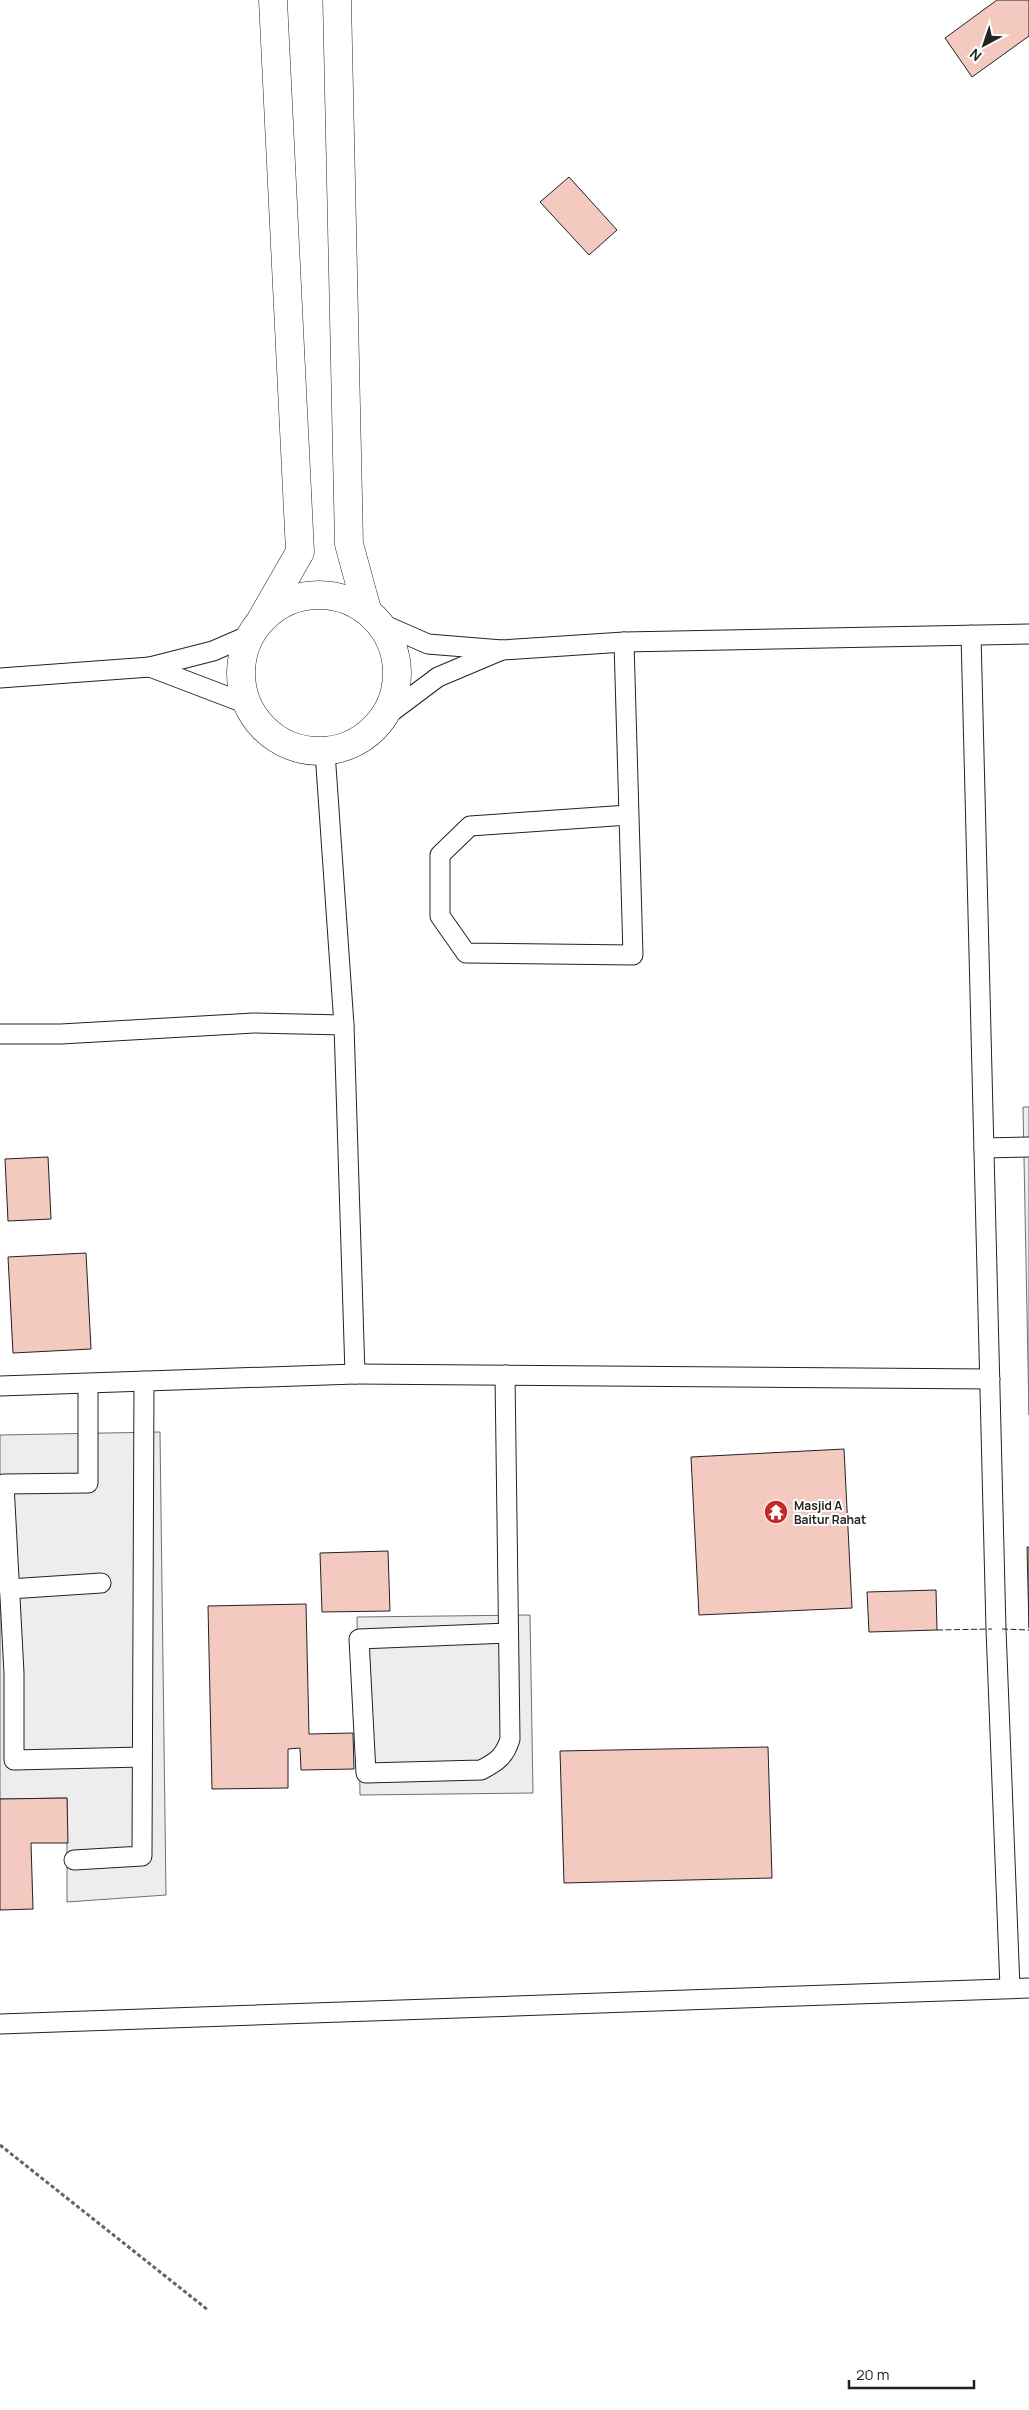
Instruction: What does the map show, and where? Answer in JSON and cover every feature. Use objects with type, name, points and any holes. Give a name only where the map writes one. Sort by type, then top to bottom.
[{"type":"main road","points":[[273,0],[300,552],[255,627],[242,658],[241,681],[247,704],[260,725],[279,740],[301,750],[325,752],[349,746],[370,734],[386,716],[396,694],[398,669],[393,644],[374,616],[349,544],[337,0]]},
{"type":"main road","points":[[255,627],[284,602],[312,594],[341,597],[374,616]]},
{"type":"lane","points":[[374,616],[428,644],[502,650],[624,642],[1029,634]]},
{"type":"lane","points":[[0,678],[150,667],[213,651],[255,627]]},
{"type":"lane","points":[[971,635],[996,1629],[1010,1988]]},
{"type":"lane","points":[[624,642],[628,815],[634,954],[466,953],[440,916],[440,855],[470,826],[628,815]]},
{"type":"lane","points":[[386,716],[438,678],[502,650]]},
{"type":"lane","points":[[150,667],[247,704]]},
{"type":"lane","points":[[325,752],[344,1024],[355,1374]]},
{"type":"lane","points":[[0,1034],[60,1034],[254,1023],[344,1024]]},
{"type":"lane","points":[[984,1148],[1029,1147]]},
{"type":"lane","points":[[0,1386],[355,1374],[990,1379]]},
{"type":"lane","points":[[505,1375],[510,1739],[506,1750],[496,1763],[482,1770],[366,1773],[359,1638],[508,1633]]},
{"type":"lane","points":[[74,1860],[142,1856],[144,1381]]},
{"type":"lane","points":[[88,1384],[88,1483],[4,1484],[14,1673],[14,1760],[142,1758]]},
{"type":"lane","points":[[9,1589],[101,1582]]},
{"type":"lane","points":[[0,2024],[1029,1988]]},
{"type":"path","points":[[0,2145],[208,2310]]},
{"type":"shaded area","points":[[1023,1107],[1029,1107],[1029,1415]]},
{"type":"shaded area","points":[[160,1432],[166,1895],[67,1902],[67,1798],[0,1799],[0,1435]]},
{"type":"shaded area","points":[[530,1615],[533,1793],[360,1795],[357,1617]]},
{"type":"building","points":[[997,0],[1029,0],[1029,36],[972,77],[945,38]]},
{"type":"building","points":[[569,177],[617,230],[589,255],[540,202]]},
{"type":"building","points":[[48,1157],[51,1219],[8,1221],[5,1159]]},
{"type":"building","points":[[86,1253],[91,1349],[13,1353],[8,1257]]},
{"type":"building","points":[[844,1449],[852,1608],[699,1615],[691,1457]]},
{"type":"building","points":[[1027,1547],[1029,1547],[1029,1628]]},
{"type":"building","points":[[388,1551],[390,1611],[322,1612],[320,1553]]},
{"type":"building","points":[[936,1590],[937,1630],[869,1632],[867,1592]]},
{"type":"building","points":[[306,1604],[309,1734],[353,1733],[354,1769],[301,1770],[300,1748],[288,1749],[288,1788],[212,1789],[208,1606]]},
{"type":"building","points":[[768,1747],[772,1878],[564,1883],[560,1751]]},
{"type":"building","points":[[67,1798],[68,1843],[31,1843],[33,1909],[0,1910],[0,1799]]},
{"type":"fence","points":[[937,1630],[992,1629]]},
{"type":"fence","points":[[1002,1629],[1029,1630]]},
{"type":"place","name":"Masjid A Baitur Rahat","points":[[776,1512]]}]
